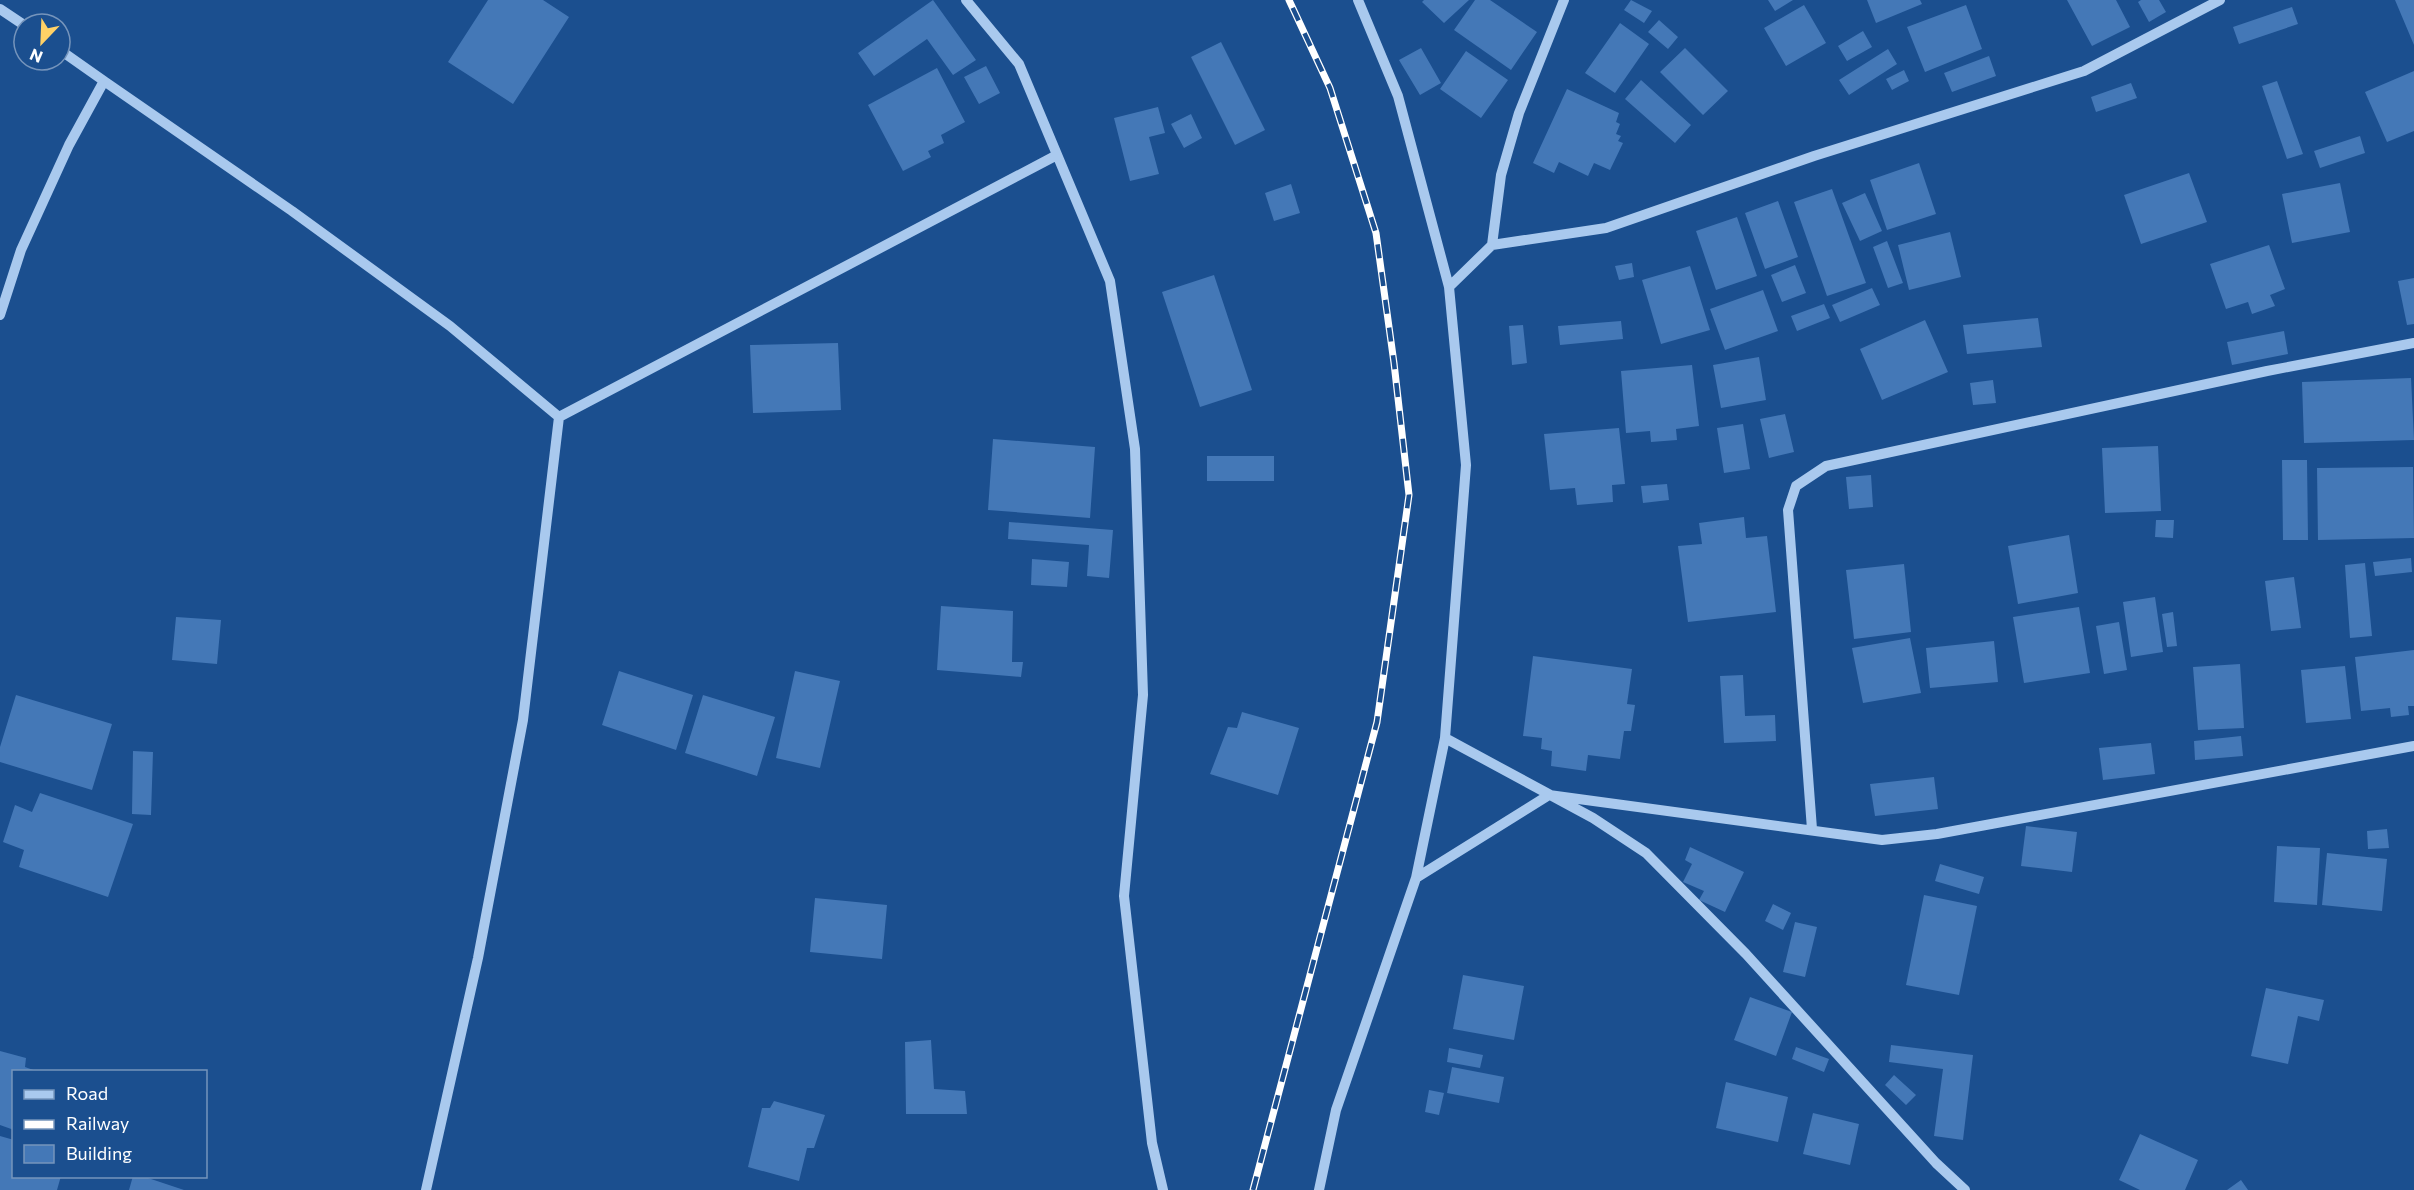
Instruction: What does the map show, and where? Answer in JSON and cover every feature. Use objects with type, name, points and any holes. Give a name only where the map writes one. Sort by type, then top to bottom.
[{"type":"street","points":[[966,0],[1019,64],[1110,281],[1135,449],[1143,695],[1124,896],[1152,1143],[1164,1190]]},
{"type":"street","points":[[1319,1190],[1336,1110],[1416,878],[1444,738],[1466,465],[1449,287],[1398,96],[1358,0]]},
{"type":"street","points":[[1492,245],[1501,175],[1519,113],[1564,0]]},
{"type":"street","points":[[1449,287],[1492,245],[1606,228],[1814,156],[2084,71],[2220,0]]},
{"type":"street","points":[[72,59],[282,205],[450,326],[559,417]]},
{"type":"street","points":[[0,315],[21,250],[69,145],[104,81]]},
{"type":"street","points":[[559,417],[1057,155]]},
{"type":"street","points":[[1812,829],[1788,510],[1796,486],[1826,466],[2267,371],[2414,343]]},
{"type":"street","points":[[426,1190],[478,958],[523,720],[559,417]]},
{"type":"street","points":[[1444,738],[1593,818],[1646,853],[1746,954],[1936,1163],[1965,1190]]},
{"type":"street","points":[[1416,878],[1549,795],[1882,840],[1937,834],[2414,747]]},
{"type":"building","points":[[488,0],[543,0],[569,17],[513,104],[448,62]]},
{"type":"building","points":[[933,0],[976,60],[953,75],[927,39],[874,76],[858,53]]},
{"type":"building","points":[[1424,0],[1469,0],[1444,23],[1422,2]]},
{"type":"building","points":[[1475,0],[1490,0],[1537,32],[1511,70],[1454,30]]},
{"type":"building","points":[[1631,0],[1652,11],[1644,23],[1624,10]]},
{"type":"building","points":[[1768,0],[1793,0],[1775,11]]},
{"type":"building","points":[[1867,0],[1920,0],[1922,4],[1876,23]]},
{"type":"building","points":[[2067,0],[2116,0],[2130,27],[2092,46]]},
{"type":"building","points":[[2159,0],[2166,12],[2149,22],[2138,2]]},
{"type":"building","points":[[2395,0],[2414,0],[2414,45]]},
{"type":"building","points":[[1804,5],[1826,43],[1786,66],[1764,28]]},
{"type":"building","points":[[1966,5],[1982,49],[1925,72],[1907,27]]},
{"type":"building","points":[[2292,7],[2298,24],[2239,44],[2233,27]]},
{"type":"building","points":[[1659,20],[1678,37],[1668,49],[1648,32]]},
{"type":"building","points":[[1620,23],[1649,44],[1615,93],[1585,73]]},
{"type":"building","points":[[1863,31],[1872,47],[1847,61],[1838,46]]},
{"type":"building","points":[[1221,42],[1265,130],[1235,145],[1191,57]]},
{"type":"building","points":[[1421,48],[1441,83],[1420,95],[1399,60]]},
{"type":"building","points":[[1685,48],[1728,91],[1703,115],[1660,72]]},
{"type":"building","points":[[1888,49],[1897,64],[1849,95],[1839,80]]},
{"type":"building","points":[[1466,51],[1508,80],[1481,118],[1440,89]]},
{"type":"building","points":[[1989,56],[1996,76],[1952,92],[1944,73]]},
{"type":"building","points":[[986,66],[1000,93],[979,104],[964,77]]},
{"type":"building","points":[[937,68],[965,122],[941,135],[944,143],[928,151],[931,157],[903,171],[868,105]]},
{"type":"building","points":[[1904,70],[1909,81],[1892,90],[1886,79]]},
{"type":"building","points":[[2414,71],[2414,131],[2387,142],[2365,92]]},
{"type":"building","points":[[1641,80],[1691,125],[1675,143],[1625,99]]},
{"type":"building","points":[[2277,81],[2303,154],[2287,159],[2262,86]]},
{"type":"building","points":[[2131,83],[2137,98],[2096,112],[2091,97]]},
{"type":"building","points":[[1567,89],[1619,113],[1616,122],[1620,124],[1616,134],[1621,136],[1618,141],[1623,143],[1610,170],[1594,163],[1588,176],[1559,162],[1554,173],[1533,163]]},
{"type":"building","points":[[1158,107],[1165,133],[1149,137],[1159,174],[1130,181],[1114,118]]},
{"type":"building","points":[[1191,114],[1202,138],[1184,148],[1171,124]]},
{"type":"building","points":[[2360,136],[2365,153],[2320,168],[2314,151]]},
{"type":"building","points":[[1919,163],[1936,214],[1887,230],[1870,180]]},
{"type":"building","points":[[2189,173],[2207,222],[2141,244],[2124,195]]},
{"type":"building","points":[[2340,183],[2350,232],[2292,243],[2282,194]]},
{"type":"building","points":[[1291,184],[1300,213],[1274,221],[1265,193]]},
{"type":"building","points":[[1832,189],[1866,283],[1827,296],[1794,202]]},
{"type":"building","points":[[1865,193],[1882,231],[1860,241],[1842,203]]},
{"type":"building","points":[[1778,201],[1798,257],[1765,269],[1745,213]]},
{"type":"building","points":[[1737,217],[1757,276],[1716,290],[1696,231]]},
{"type":"building","points":[[1950,232],[1961,277],[1909,290],[1898,245]]},
{"type":"building","points":[[1887,241],[1903,283],[1888,288],[1873,247]]},
{"type":"building","points":[[2269,245],[2285,289],[2270,295],[2275,306],[2252,314],[2248,302],[2226,309],[2210,264]]},
{"type":"building","points":[[1632,263],[1634,277],[1619,280],[1615,266]]},
{"type":"building","points":[[1795,265],[1806,293],[1782,302],[1771,275]]},
{"type":"building","points":[[1690,266],[1710,330],[1661,344],[1642,280]]},
{"type":"building","points":[[1214,275],[1252,390],[1200,407],[1162,292]]},
{"type":"building","points":[[2414,278],[2414,324],[2407,325],[2398,281]]},
{"type":"building","points":[[1872,288],[1880,305],[1840,322],[1832,305]]},
{"type":"building","points":[[1763,290],[1778,331],[1725,350],[1710,309]]},
{"type":"building","points":[[1824,304],[1830,318],[1797,331],[1791,316]]},
{"type":"building","points":[[2038,318],[2042,347],[1967,354],[1963,325]]},
{"type":"building","points":[[1925,320],[1948,372],[1882,400],[1860,349]]},
{"type":"building","points":[[1621,321],[1623,339],[1560,345],[1558,326]]},
{"type":"building","points":[[1523,325],[1527,363],[1512,365],[1509,326]]},
{"type":"building","points":[[2284,331],[2288,354],[2232,365],[2227,342]]},
{"type":"building","points":[[838,343],[841,410],[753,413],[750,345]]},
{"type":"building","points":[[1759,357],[1766,400],[1721,408],[1713,365]]},
{"type":"building","points":[[1692,365],[1699,426],[1676,429],[1677,440],[1651,442],[1650,431],[1626,433],[1621,371]]},
{"type":"building","points":[[2411,378],[2414,440],[2304,443],[2302,382]]},
{"type":"building","points":[[1993,380],[1996,403],[1973,405],[1970,383]]},
{"type":"building","points":[[1785,414],[1794,452],[1769,458],[1760,419]]},
{"type":"building","points":[[1743,424],[1750,469],[1724,473],[1717,428]]},
{"type":"building","points":[[1619,428],[1625,484],[1612,485],[1613,502],[1577,505],[1575,488],[1550,490],[1544,434]]},
{"type":"building","points":[[993,439],[1095,447],[1090,518],[988,510]]},
{"type":"building","points":[[2158,446],[2161,511],[2105,513],[2102,448]]},
{"type":"building","points":[[1207,456],[1274,456],[1274,481],[1207,481]]},
{"type":"building","points":[[2282,460],[2307,460],[2308,540],[2283,540]]},
{"type":"building","points":[[2413,467],[2414,538],[2318,540],[2317,468]]},
{"type":"building","points":[[1871,475],[1873,507],[1849,509],[1846,477]]},
{"type":"building","points":[[1667,484],[1669,500],[1643,503],[1641,486]]},
{"type":"building","points":[[1744,517],[1746,538],[1767,536],[1776,612],[1688,622],[1678,546],[1702,544],[1699,523]]},
{"type":"building","points":[[2156,520],[2174,520],[2173,538],[2155,537]]},
{"type":"building","points":[[1009,522],[1113,530],[1109,578],[1087,576],[1089,545],[1008,539]]},
{"type":"building","points":[[2069,535],[2078,593],[2018,604],[2008,546]]},
{"type":"building","points":[[2411,558],[2412,572],[2375,576],[2373,562]]},
{"type":"building","points":[[1032,559],[1069,562],[1067,587],[1031,585]]},
{"type":"building","points":[[2365,563],[2372,636],[2350,638],[2345,565]]},
{"type":"building","points":[[1904,564],[1911,632],[1854,639],[1846,570]]},
{"type":"building","points":[[2294,577],[2301,628],[2271,631],[2265,581]]},
{"type":"building","points":[[2155,597],[2163,652],[2131,657],[2123,602]]},
{"type":"building","points":[[941,606],[1013,611],[1012,662],[1023,662],[1021,677],[937,670]]},
{"type":"building","points":[[2079,607],[2090,673],[2024,683],[2013,617]]},
{"type":"building","points":[[2173,612],[2177,646],[2167,647],[2162,614]]},
{"type":"building","points":[[176,617],[221,620],[217,664],[172,660]]},
{"type":"building","points":[[2119,622],[2127,670],[2104,674],[2096,626]]},
{"type":"building","points":[[1910,638],[1921,693],[1863,703],[1852,648]]},
{"type":"building","points":[[1994,641],[1998,682],[1930,688],[1926,648]]},
{"type":"building","points":[[2414,650],[2414,706],[2408,706],[2409,715],[2391,717],[2390,708],[2361,711],[2355,657]]},
{"type":"building","points":[[1533,656],[1632,669],[1627,704],[1635,705],[1631,731],[1624,731],[1620,759],[1588,755],[1586,771],[1551,766],[1552,751],[1541,749],[1542,738],[1523,736]]},
{"type":"building","points":[[2240,664],[2244,728],[2198,730],[2193,667]]},
{"type":"building","points":[[2345,666],[2351,719],[2306,723],[2301,670]]},
{"type":"building","points":[[619,671],[693,695],[676,750],[602,725]]},
{"type":"building","points":[[795,671],[840,681],[820,768],[776,758]]},
{"type":"building","points":[[1743,675],[1745,716],[1775,715],[1776,741],[1724,743],[1720,676]]},
{"type":"building","points":[[16,695],[112,724],[92,790],[0,762],[0,747]]},
{"type":"building","points":[[703,695],[775,717],[757,776],[685,753]]},
{"type":"building","points":[[1242,712],[1299,728],[1278,795],[1210,774],[1228,727],[1237,728]]},
{"type":"building","points":[[2241,736],[2243,756],[2195,760],[2194,741]]},
{"type":"building","points":[[2151,743],[2155,774],[2103,780],[2099,748]]},
{"type":"building","points":[[133,751],[153,752],[151,815],[132,814]]},
{"type":"building","points":[[1934,777],[1938,809],[1875,816],[1870,784]]},
{"type":"building","points":[[40,793],[133,824],[108,897],[19,867],[24,850],[3,842],[15,805],[32,812]]},
{"type":"building","points":[[2026,826],[2077,832],[2072,872],[2021,866]]},
{"type":"building","points":[[2387,829],[2389,848],[2368,849],[2367,831]]},
{"type":"building","points":[[2277,846],[2320,848],[2317,905],[2274,902]]},
{"type":"building","points":[[1690,847],[1744,872],[1725,912],[1699,900],[1704,891],[1683,882],[1692,864],[1685,860]]},
{"type":"building","points":[[2327,853],[2387,859],[2382,911],[2322,905]]},
{"type":"building","points":[[1940,864],[1984,877],[1979,894],[1935,881]]},
{"type":"building","points":[[1924,895],[1977,906],[1959,995],[1906,985]]},
{"type":"building","points":[[815,898],[887,905],[882,959],[810,952]]},
{"type":"building","points":[[1773,904],[1791,913],[1783,930],[1765,921]]},
{"type":"building","points":[[1795,922],[1817,927],[1805,977],[1783,972]]},
{"type":"building","points":[[1463,975],[1524,986],[1514,1040],[1453,1029]]},
{"type":"building","points":[[2266,988],[2324,1000],[2319,1021],[2298,1016],[2288,1064],[2251,1056]]},
{"type":"building","points":[[1750,997],[1792,1012],[1776,1056],[1734,1040]]},
{"type":"building","points":[[931,1040],[934,1089],[965,1091],[967,1114],[906,1114],[905,1042]]},
{"type":"building","points":[[1891,1045],[1973,1055],[1963,1140],[1934,1136],[1943,1069],[1889,1062]]},
{"type":"building","points":[[1796,1047],[1829,1059],[1824,1072],[1792,1059]]},
{"type":"building","points":[[1449,1048],[1483,1055],[1480,1068],[1447,1062]]},
{"type":"building","points":[[0,1051],[26,1058],[25,1067],[33,1070],[12,1070],[12,1129],[0,1125]]},
{"type":"building","points":[[1452,1067],[1504,1077],[1499,1103],[1447,1093]]},
{"type":"building","points":[[1894,1075],[1916,1095],[1906,1105],[1885,1085]]},
{"type":"building","points":[[1726,1082],[1788,1097],[1778,1142],[1716,1128]]},
{"type":"building","points":[[1429,1090],[1444,1093],[1439,1115],[1425,1112]]},
{"type":"building","points":[[774,1101],[825,1115],[814,1148],[807,1148],[799,1181],[748,1167],[762,1108],[770,1108]]},
{"type":"building","points":[[1813,1113],[1859,1124],[1850,1165],[1803,1154]]},
{"type":"building","points":[[2140,1134],[2198,1160],[2185,1190],[2140,1190],[2119,1180]]},
{"type":"building","points":[[0,1136],[12,1139],[12,1178],[60,1178],[57,1190],[0,1190]]},
{"type":"building","points":[[132,1178],[148,1178],[184,1190],[129,1190]]},
{"type":"building","points":[[2241,1180],[2248,1190],[2227,1190]]},
{"type":"railway","points":[[1253,1190],[1377,722],[1409,495],[1376,233],[1330,88],[1289,0]]}]
